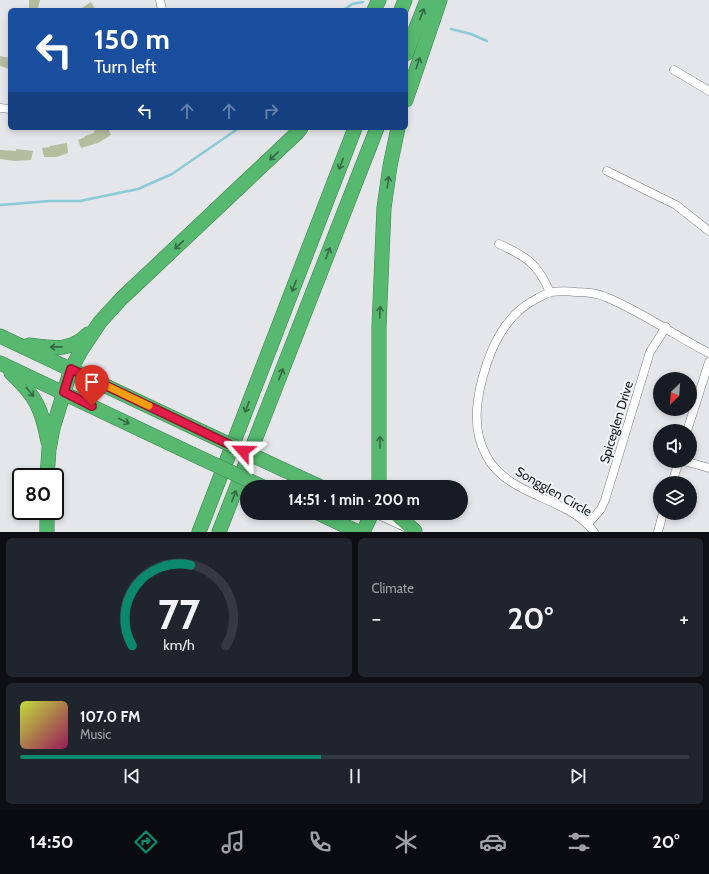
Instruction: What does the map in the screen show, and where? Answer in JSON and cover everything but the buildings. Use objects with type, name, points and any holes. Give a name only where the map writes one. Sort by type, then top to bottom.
[{"type":"highway","points":[[408,49],[427,0]]},
{"type":"highway","points":[[408,94],[440,0]]},
{"type":"highway","points":[[15,343],[56,348],[70,346],[81,341],[121,299],[299,130]]},
{"type":"highway","points":[[199,532],[354,130]]},
{"type":"highway","points":[[219,532],[376,130]]},
{"type":"highway","points":[[380,480],[379,327],[384,208],[390,166],[398,130]]},
{"type":"highway","points":[[48,468],[49,449],[71,369],[100,322]]},
{"type":"highway","points":[[0,336],[306,480]]},
{"type":"highway","points":[[1,364],[64,392],[248,480]]},
{"type":"highway","points":[[1,364],[34,396],[40,408],[45,425],[49,449]]},
{"type":"highway","points":[[46,520],[47,532]]},
{"type":"highway","points":[[333,520],[358,532]]},
{"type":"highway","points":[[364,532],[369,520]]},
{"type":"highway","points":[[403,520],[416,532]]},
{"type":"street","points":[[674,70],[709,91]]},
{"type":"street","points":[[607,171],[676,205],[709,231]]},
{"type":"street","points":[[499,244],[523,256],[538,268],[550,292]]},
{"type":"street","name":"Songglen Circle","points":[[594,532],[588,524],[571,512],[524,490],[498,472],[487,457],[480,441],[476,421],[482,376],[491,351],[508,321],[520,309],[550,292],[593,293],[608,298],[666,327],[686,341],[709,353]]},
{"type":"street","name":"Spiceglen Drive","points":[[588,524],[601,509],[605,500],[650,352],[666,327]]},
{"type":"street","points":[[689,424],[709,362]]},
{"type":"street","points":[[697,465],[709,468]]},
{"type":"street","points":[[392,520],[416,532]]},
{"type":"street","points":[[658,532],[661,520]]},
{"type":"green space","points":[[29,0],[40,0],[38,8],[29,8]]},
{"type":"green space","points":[[91,2],[94,8],[82,8]]},
{"type":"green space","points":[[0,56],[8,58],[8,68],[0,66]]},
{"type":"green space","points":[[109,130],[111,135],[98,143],[81,148],[78,140],[94,133],[94,131]]},
{"type":"green space","points":[[67,143],[68,153],[57,157],[44,157],[42,148]]},
{"type":"green space","points":[[16,149],[33,151],[31,160],[15,161],[0,159],[0,150],[16,151]]},
{"type":"waterway","points":[[347,8],[352,4],[363,2]]},
{"type":"waterway","points":[[451,29],[471,34],[487,41]]},
{"type":"waterway","points":[[0,205],[50,201],[80,201],[138,189],[172,174],[236,130]]},
{"type":"slow traffic","points":[[105,385],[149,406]]},
{"type":"route","points":[[92,406],[64,392],[71,369],[243,451]]}]
